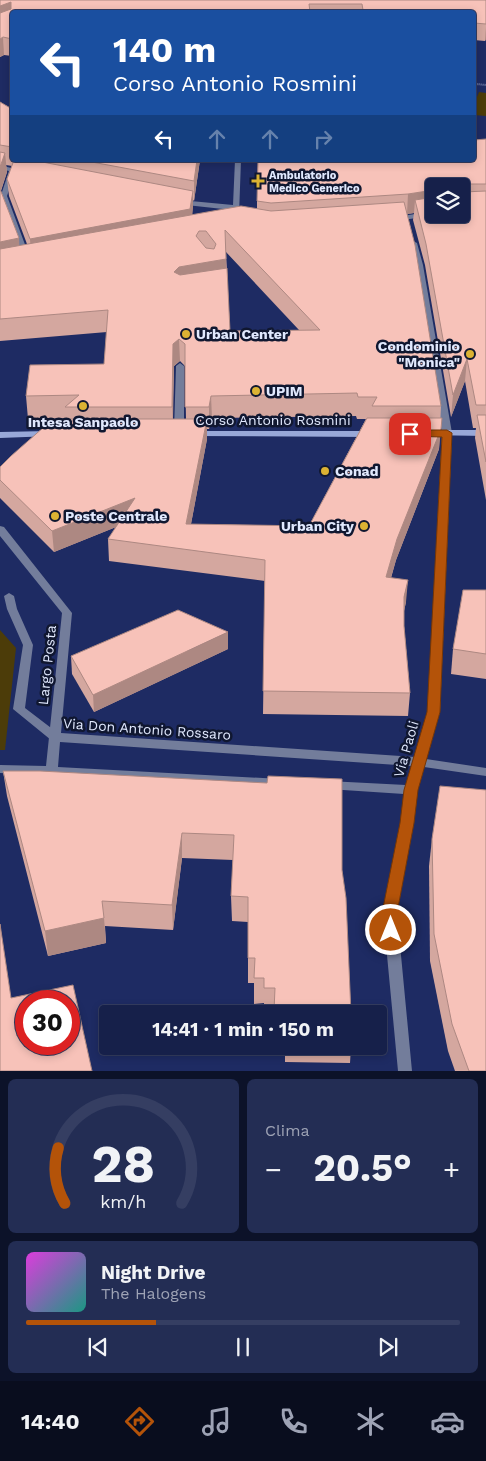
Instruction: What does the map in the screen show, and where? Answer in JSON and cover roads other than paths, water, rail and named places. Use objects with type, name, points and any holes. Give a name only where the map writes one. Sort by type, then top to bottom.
[{"type":"main road","points":[[419,434],[486,433]]},
{"type":"main road","points":[[0,435],[59,434]]},
{"type":"main road","name":"Corso Antonio Rosmini","points":[[174,434],[381,434]]},
{"type":"street","points":[[236,222],[238,162]]},
{"type":"street","points":[[0,167],[32,173]]},
{"type":"street","points":[[13,170],[3,196],[28,262]]},
{"type":"street","points":[[172,200],[236,208]]},
{"type":"street","points":[[388,219],[425,215]]},
{"type":"street","points":[[407,218],[409,227]]},
{"type":"street","name":"Via Paoli","points":[[405,1071],[390,913],[407,823],[411,790],[434,712],[447,433],[419,265],[412,237]]},
{"type":"street","points":[[18,264],[36,260]]},
{"type":"street","points":[[174,434],[180,366]]},
{"type":"street","name":"Largo Posta","points":[[0,529],[67,613],[55,737]]},
{"type":"street","points":[[9,596],[12,609],[28,645],[19,709],[55,737]]},
{"type":"street","name":"Via Don Antonio Rossaro","points":[[52,770],[55,737],[419,762],[486,772]]},
{"type":"street","points":[[0,769],[52,770],[295,784]]},
{"type":"street","points":[[314,784],[411,790]]},
{"type":"place","name":"Ambulatorio Medico Generico","points":[[258,181]]},
{"type":"place","name":"Urban Center","points":[[186,334]]},
{"type":"place","name":"Condominio \"Monica\"","points":[[470,354]]},
{"type":"place","name":"UPIM","points":[[256,391]]},
{"type":"place","name":"Intesa Sanpaolo","points":[[83,406]]},
{"type":"place","name":"Conad","points":[[325,471]]},
{"type":"place","name":"Poste Centrale","points":[[55,516]]},
{"type":"place","name":"Urban City","points":[[364,526]]}]
